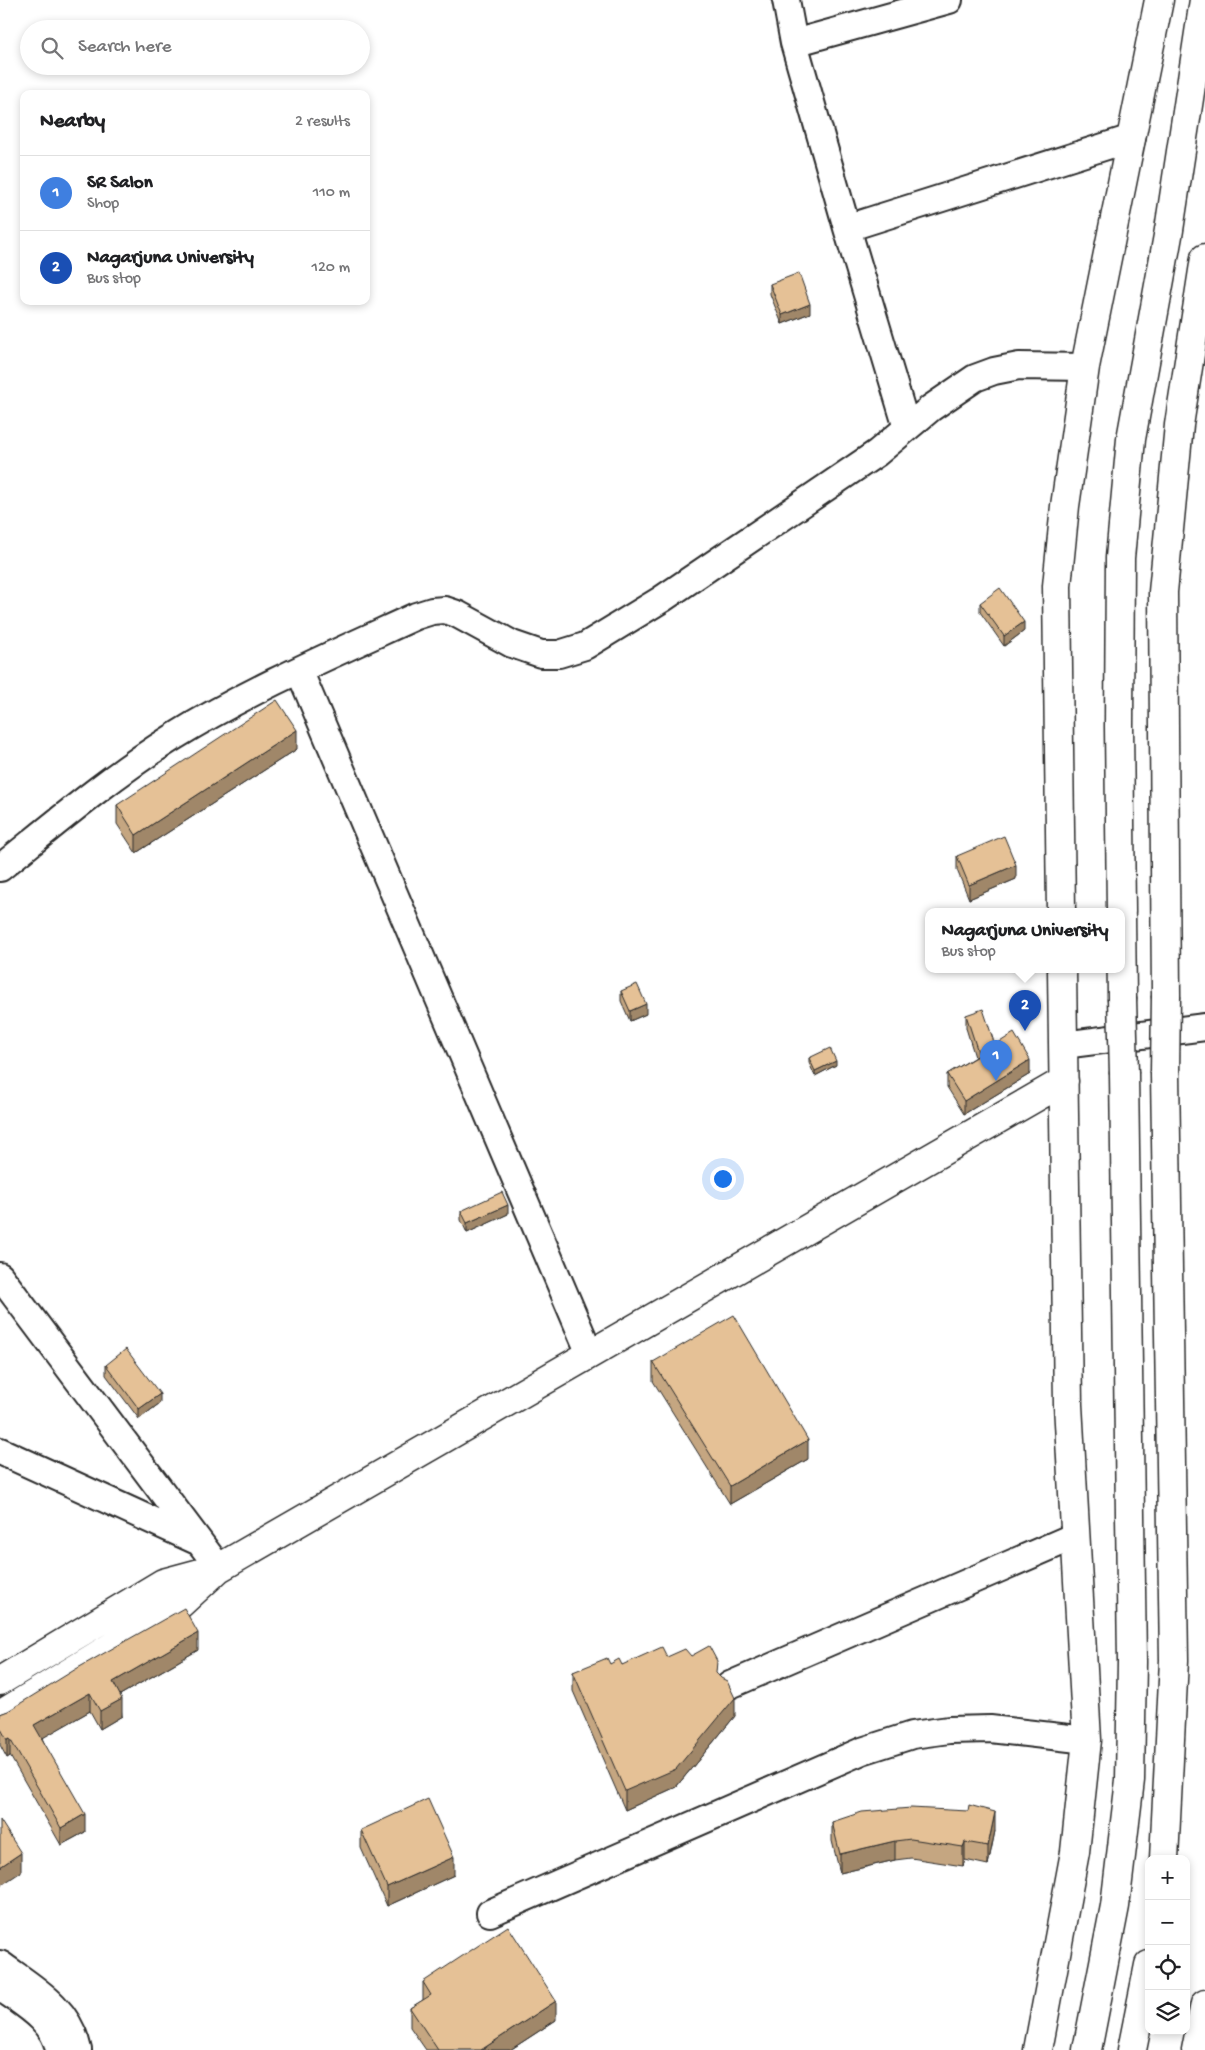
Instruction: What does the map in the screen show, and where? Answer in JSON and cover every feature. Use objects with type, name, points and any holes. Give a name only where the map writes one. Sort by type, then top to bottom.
[{"type":"main road","points":[[1061,908],[1057,586],[1065,506],[1085,367],[1159,0]]},
{"type":"main road","points":[[1121,908],[1119,726],[1121,548],[1131,439],[1169,230],[1204,0]]},
{"type":"main road","points":[[1164,1855],[1174,1660],[1165,1074],[1163,592],[1179,425],[1205,258]]},
{"type":"main road","points":[[1038,2050],[1076,1852],[1087,1740],[1068,1405],[1062,973]]},
{"type":"main road","points":[[1087,2050],[1116,1906],[1130,1780],[1132,1662],[1122,973]]},
{"type":"main road","points":[[0,1715],[178,1606],[219,1568],[1064,1080]]},
{"type":"main road","points":[[0,1681],[163,1584],[219,1568]]},
{"type":"main road","points":[[1132,2050],[1145,1985]]},
{"type":"main road","points":[[1196,2050],[1205,2004]]},
{"type":"street","points":[[786,0],[794,43],[907,428]]},
{"type":"street","points":[[794,43],[949,0]]},
{"type":"street","points":[[847,228],[1132,138]]},
{"type":"street","points":[[0,868],[88,797],[171,739],[299,670],[416,616],[432,611],[445,610],[457,614],[527,651],[541,654],[559,654],[585,646],[678,588],[877,453],[958,389],[976,378],[994,371],[1019,366],[1085,367]]},
{"type":"street","points":[[299,670],[590,1354]]},
{"type":"street","points":[[1063,1045],[1205,1027]]},
{"type":"street","points":[[0,1276],[219,1568]]},
{"type":"street","points":[[0,1451],[199,1542]]},
{"type":"street","points":[[730,1685],[1075,1536]]},
{"type":"street","points":[[490,1913],[862,1751],[912,1735],[949,1730],[990,1729],[1087,1740]]},
{"type":"street","points":[[0,1964],[40,1993],[65,2018],[68,2046]]},
{"type":"street","points":[[0,1987],[43,2020],[68,2046]]},
{"type":"building","points":[[799,273],[810,304],[782,315],[770,284]]},
{"type":"building","points":[[1000,588],[1024,622],[1004,636],[980,603]]},
{"type":"building","points":[[277,700],[297,730],[136,835],[117,805]]},
{"type":"building","points":[[1004,836],[1016,865],[969,885],[957,856]]},
{"type":"building","points":[[637,984],[646,1004],[630,1011],[621,991]]},
{"type":"building","points":[[983,1009],[995,1045],[1014,1033],[1030,1060],[964,1101],[947,1074],[979,1055],[966,1015]]},
{"type":"building","points":[[830,1048],[836,1061],[815,1071],[809,1058]]},
{"type":"building","points":[[502,1192],[508,1205],[467,1223],[461,1211]]},
{"type":"building","points":[[734,1315],[808,1440],[730,1486],[653,1362]]},
{"type":"building","points":[[126,1349],[160,1394],[139,1409],[106,1365]]},
{"type":"building","points":[[184,1608],[198,1633],[113,1682],[122,1699],[100,1711],[90,1693],[34,1725],[85,1814],[61,1828],[10,1739],[7,1740],[0,1727],[0,1714]]},
{"type":"building","points":[[709,1646],[717,1661],[716,1673],[727,1681],[735,1698],[676,1769],[625,1791],[573,1672],[607,1658],[610,1664],[619,1659],[622,1665],[662,1647],[667,1657],[685,1649],[691,1656]]},
{"type":"building","points":[[428,1799],[454,1857],[387,1887],[361,1830]]},
{"type":"building","points":[[969,1805],[995,1812],[988,1846],[965,1842],[963,1847],[911,1839],[840,1854],[832,1822],[862,1812],[911,1808],[968,1811]]},
{"type":"building","points":[[0,1820],[21,1853],[0,1867]]},
{"type":"building","points":[[508,1926],[556,2001],[481,2050],[438,2050],[410,2008],[431,1995],[423,1982]]},
{"type":"place","name":"Nagarjuna University","points":[[1025,1031]]},
{"type":"place","name":"SR Salon","points":[[996,1081]]}]
